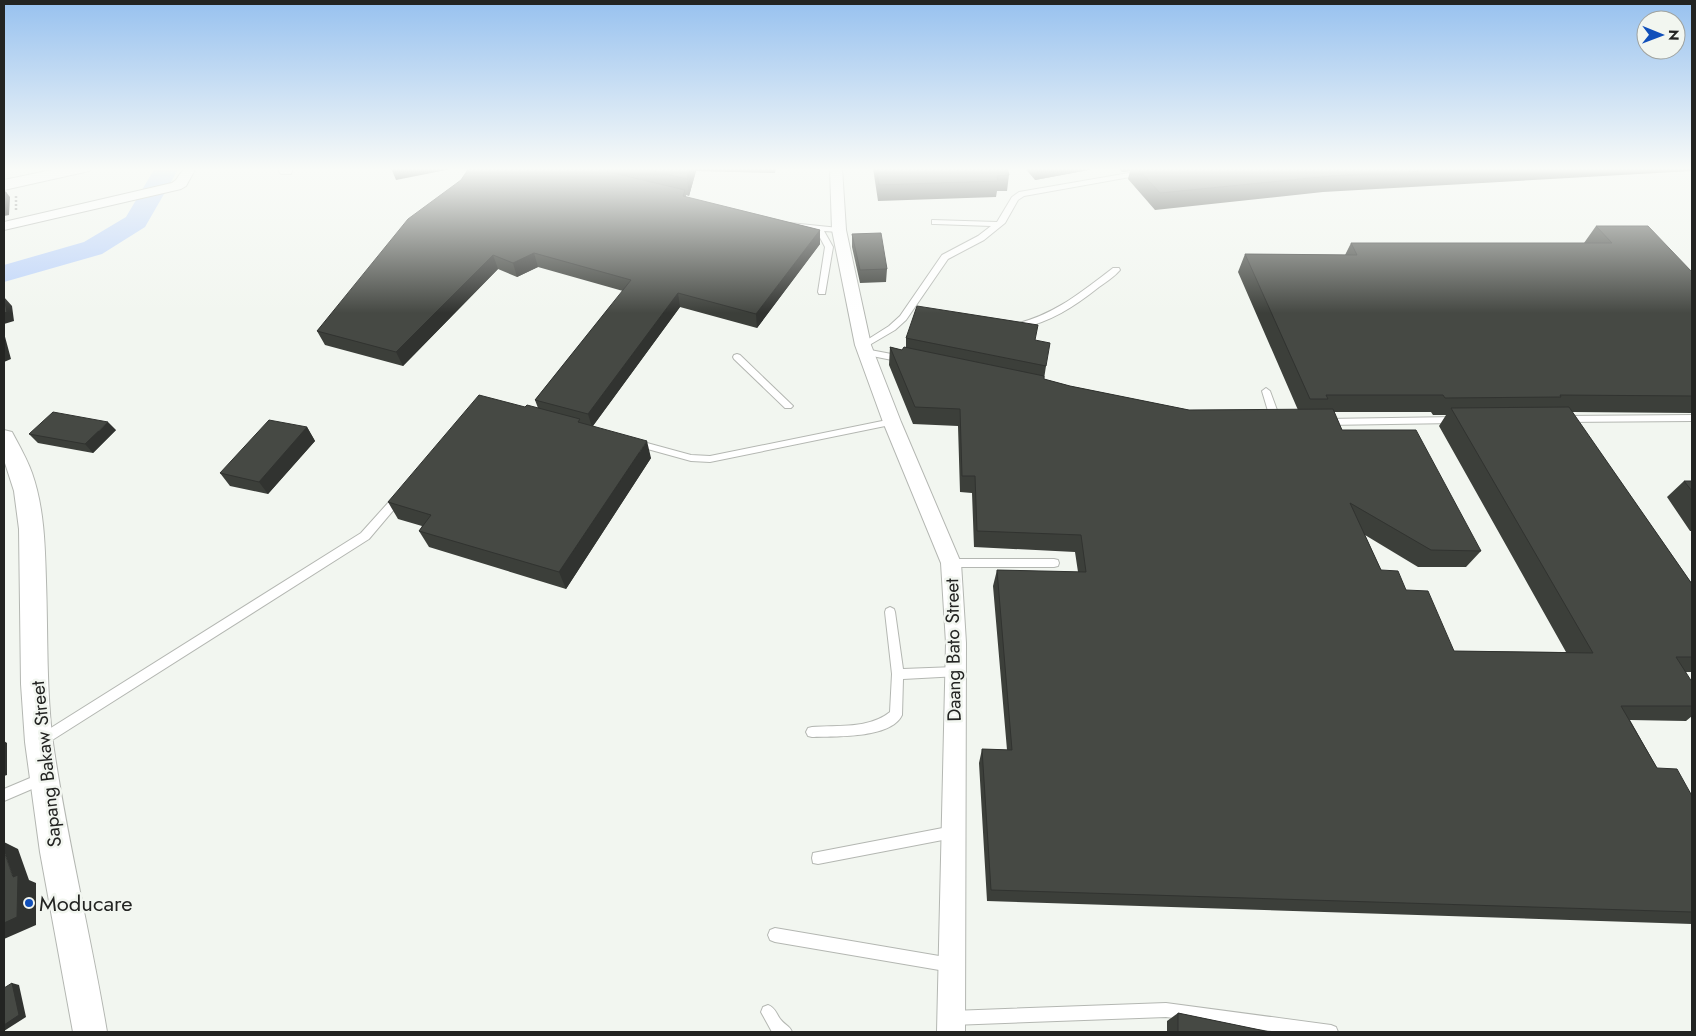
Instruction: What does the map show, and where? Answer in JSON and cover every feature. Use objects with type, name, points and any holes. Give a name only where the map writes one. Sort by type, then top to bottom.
[{"type":"street","points":[[10,225],[47,216]]},
{"type":"street","name":"Daang Bato Street","points":[[838,216],[839,230],[864,348],[892,422],[951,563],[956,643],[951,1025]]},
{"type":"street","name":"Sapang Bakaw Street","points":[[4,438],[15,455],[24,482],[33,535],[36,710],[39,742],[55,851],[90,1032]]},
{"type":"lane","points":[[864,348],[903,318],[945,257],[981,238],[998,224],[1003,216]]},
{"type":"lane","points":[[935,222],[998,224]]},
{"type":"lane","points":[[789,224],[839,230]]},
{"type":"lane","points":[[819,228],[829,247],[822,292]]},
{"type":"lane","points":[[1008,327],[1031,324],[1055,316],[1116,270]]},
{"type":"lane","points":[[903,318],[913,318]]},
{"type":"lane","points":[[864,348],[913,362]]},
{"type":"lane","points":[[737,357],[788,406]]},
{"type":"lane","points":[[1266,391],[1275,421]]},
{"type":"lane","points":[[1554,419],[1692,418]]},
{"type":"lane","points":[[1318,422],[1466,420]]},
{"type":"lane","points":[[630,441],[691,458],[710,459],[892,422]]},
{"type":"lane","points":[[39,742],[365,536],[406,490]]},
{"type":"lane","points":[[951,563],[1054,563]]},
{"type":"lane","points":[[812,732],[875,727],[889,722],[896,715],[898,674],[890,612]]},
{"type":"lane","points":[[898,674],[955,672]]},
{"type":"lane","points":[[4,795],[45,777]]},
{"type":"lane","points":[[818,858],[953,832]]},
{"type":"lane","points":[[775,935],[952,965]]},
{"type":"lane","points":[[951,1025],[1166,1010],[1331,1032]]},
{"type":"lane","points":[[768,1012],[777,1026],[784,1032]]},
{"type":"building","points":[[412,216],[765,216],[820,230],[756,314],[678,293],[588,414],[535,400],[631,280],[534,253],[513,263],[493,255],[396,352],[317,331]]},
{"type":"building","points":[[1596,226],[1648,226],[1692,272],[1692,396],[1560,395],[1561,397],[1445,398],[1443,395],[1326,395],[1328,399],[1310,399],[1245,254],[1357,255],[1351,243],[1612,243]]},
{"type":"building","points":[[881,233],[887,269],[860,270],[852,234]]},
{"type":"building","points":[[4,297],[7,312],[4,313]]},
{"type":"building","points":[[917,306],[1038,325],[1035,340],[1050,343],[1046,366],[906,338]]},
{"type":"building","points":[[890,347],[902,350],[904,347],[1044,376],[1044,379],[1070,386],[1189,410],[1333,409],[1342,430],[1416,430],[1481,551],[1431,550],[1350,503],[1381,570],[1398,571],[1406,590],[1428,591],[1454,651],[1593,653],[1451,408],[1569,407],[1692,584],[1692,657],[1676,657],[1692,682],[1692,706],[1621,706],[1657,768],[1677,769],[1692,796],[1692,912],[991,890],[982,749],[1012,750],[997,570],[1086,572],[1081,535],[977,531],[975,476],[962,476],[960,409],[915,407]]},
{"type":"building","points":[[479,395],[580,419],[578,422],[647,441],[559,572],[419,531],[431,515],[388,502]]},
{"type":"building","points":[[53,412],[108,422],[85,444],[29,434]]},
{"type":"building","points":[[269,420],[307,427],[259,482],[220,473]]},
{"type":"building","points":[[1684,481],[1692,481],[1692,491]]},
{"type":"building","points":[[4,851],[13,877],[18,875],[17,917],[4,923]]},
{"type":"building","points":[[12,983],[19,1015],[4,1025],[4,988]]},
{"type":"building","points":[[1178,1013],[1270,1032],[1178,1032]]},
{"type":"waterway","points":[[4,274],[93,248],[136,222],[139,216]]},
{"type":"place","name":"Moducare","points":[[29,903]]}]
